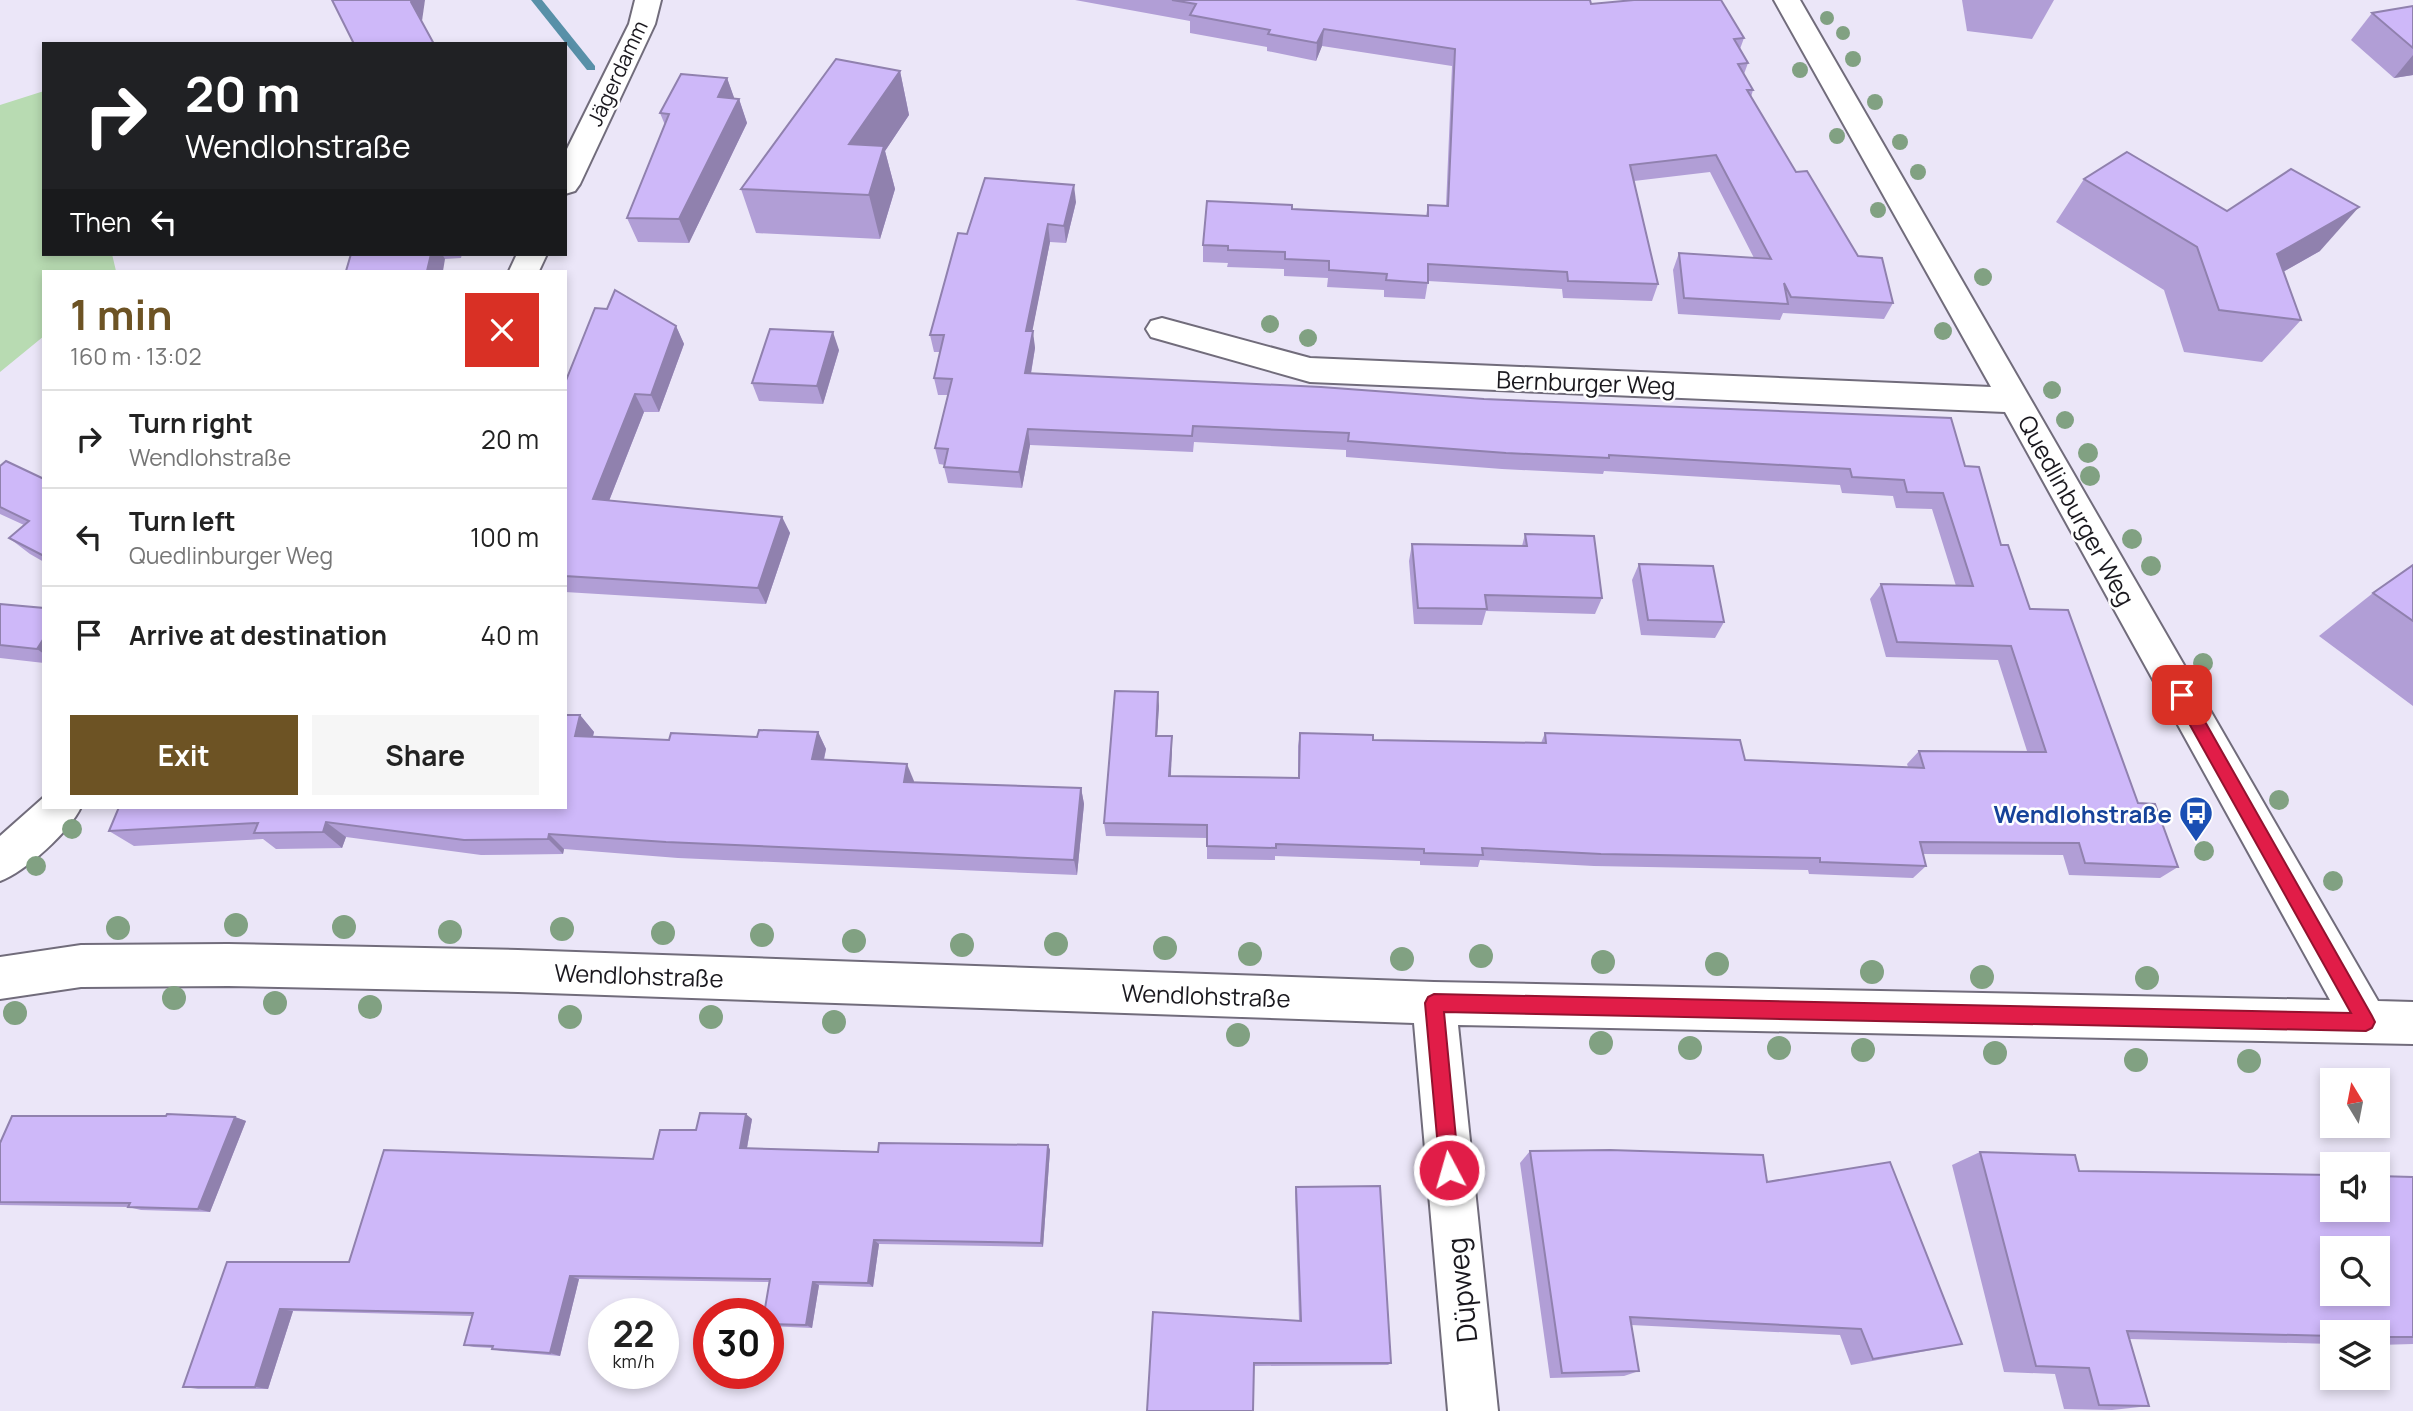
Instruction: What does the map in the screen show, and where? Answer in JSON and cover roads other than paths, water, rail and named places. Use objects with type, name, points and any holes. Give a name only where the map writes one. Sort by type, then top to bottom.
[{"type":"street","name":"Jägerdamm","points":[[567,180],[642,24],[648,0]]},
{"type":"street","name":"Quedlinburger Weg","points":[[1787,0],[2366,1022]]},
{"type":"street","name":"Bernburger Weg","points":[[1162,329],[1310,370],[2016,400]]},
{"type":"street","points":[[0,862],[59,809]]},
{"type":"street","name":"Wendlohstraße","points":[[0,978],[80,966],[242,965],[598,973],[1434,1003],[2413,1023]]},
{"type":"street","name":"Düpweg","points":[[1434,1003],[1473,1411]]},
{"type":"waterway","points":[[536,0],[591,68]]},
{"type":"place","name":"Wendlohstraße","points":[[2196,843]]}]
